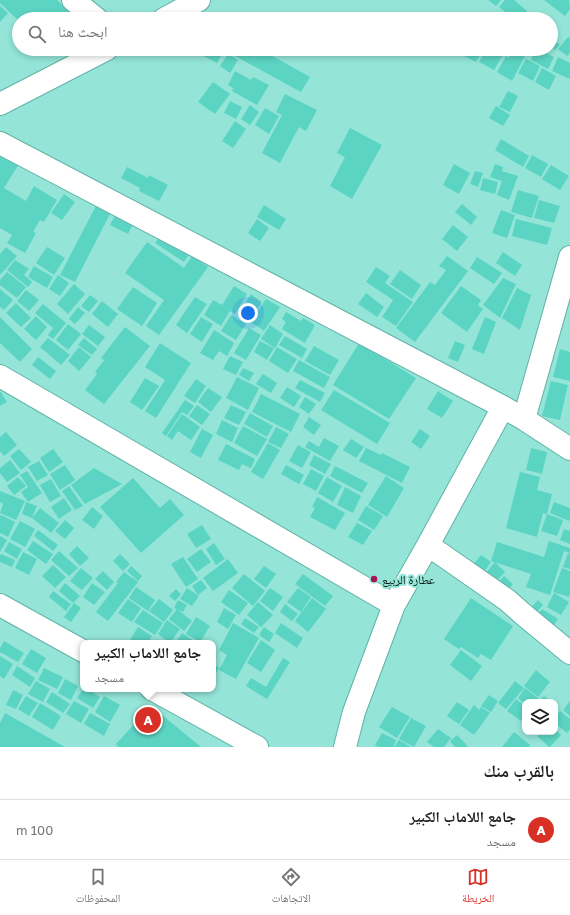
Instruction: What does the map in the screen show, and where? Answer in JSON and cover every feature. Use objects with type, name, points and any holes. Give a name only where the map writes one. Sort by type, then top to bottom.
[{"type":"street","points":[[73,0],[88,12]]},
{"type":"street","points":[[177,12],[199,0]]},
{"type":"street","points":[[0,104],[93,56]]},
{"type":"street","points":[[0,143],[503,407],[570,449]]},
{"type":"street","points":[[524,419],[570,257]]},
{"type":"street","points":[[0,376],[394,605]]},
{"type":"street","points":[[345,747],[354,712],[394,605],[503,407]]},
{"type":"street","points":[[428,545],[507,600],[524,616],[570,652]]},
{"type":"street","points":[[0,605],[80,649]]},
{"type":"street","points":[[157,692],[257,747]]},
{"type":"building","points":[[0,0],[57,0],[70,12],[12,12],[12,14],[0,3]]},
{"type":"building","points":[[488,0],[501,0],[496,6]]},
{"type":"building","points":[[505,0],[514,0],[527,11],[505,12],[499,7]]},
{"type":"building","points":[[544,0],[569,0],[570,9],[565,16]]},
{"type":"building","points":[[0,6],[8,13],[0,22]]},
{"type":"building","points":[[568,37],[570,38],[570,53],[567,56],[558,49]]},
{"type":"building","points":[[204,56],[221,56],[217,63]]},
{"type":"building","points":[[227,56],[231,56],[238,60],[230,73],[220,66]]},
{"type":"building","points":[[235,56],[272,56],[310,77],[301,92]]},
{"type":"building","points":[[464,56],[479,56],[476,62]]},
{"type":"building","points":[[482,56],[502,56],[494,70],[479,62]]},
{"type":"building","points":[[506,56],[509,58],[510,56],[525,56],[512,81],[497,72]]},
{"type":"building","points":[[533,56],[554,57],[548,69],[531,60]]},
{"type":"building","points":[[558,57],[570,63],[570,79],[552,71]]},
{"type":"building","points":[[526,59],[540,66],[533,81],[518,73]]},
{"type":"building","points":[[542,68],[556,76],[549,90],[535,82]]},
{"type":"building","points":[[235,71],[251,80],[253,77],[269,85],[257,105],[232,91],[233,88],[228,85]]},
{"type":"building","points":[[213,82],[230,94],[215,114],[198,102]]},
{"type":"building","points":[[508,91],[518,96],[510,112],[499,107]]},
{"type":"building","points":[[285,94],[317,110],[306,131],[299,127],[280,163],[262,153],[282,115],[276,112]]},
{"type":"building","points":[[230,101],[242,107],[236,119],[224,113]]},
{"type":"building","points":[[250,105],[259,112],[250,125],[241,119]]},
{"type":"building","points":[[496,106],[510,115],[503,126],[489,118]]},
{"type":"building","points":[[265,108],[279,116],[269,134],[255,125]]},
{"type":"building","points":[[235,121],[246,129],[233,148],[222,141]]},
{"type":"building","points":[[350,128],[382,145],[352,199],[330,186],[345,157],[337,153]]},
{"type":"building","points":[[501,139],[529,156],[523,167],[495,150]]},
{"type":"building","points":[[0,153],[20,162],[4,188],[26,201],[34,186],[57,200],[44,222],[40,220],[33,232],[36,233],[25,253],[7,243],[12,235],[0,228]]},
{"type":"building","points":[[532,155],[548,164],[541,177],[525,168]]},
{"type":"building","points":[[454,164],[470,173],[459,194],[443,185]]},
{"type":"building","points":[[495,164],[503,167],[502,171],[518,176],[509,200],[497,195],[502,181],[490,177]]},
{"type":"building","points":[[551,165],[569,176],[560,190],[542,179]]},
{"type":"building","points":[[127,167],[148,178],[149,175],[168,185],[159,201],[139,191],[140,188],[121,178]]},
{"type":"building","points":[[475,171],[483,173],[478,187],[470,184]]},
{"type":"building","points":[[483,178],[498,182],[495,194],[480,190]]},
{"type":"building","points":[[518,190],[539,196],[532,218],[511,212]]},
{"type":"building","points":[[64,194],[75,202],[62,220],[51,213]]},
{"type":"building","points":[[539,200],[560,206],[554,223],[534,218]]},
{"type":"building","points":[[97,204],[111,212],[75,282],[60,275]]},
{"type":"building","points":[[462,204],[477,217],[471,225],[455,212]]},
{"type":"building","points":[[264,205],[286,219],[279,230],[257,217]]},
{"type":"building","points":[[501,210],[515,215],[507,238],[492,233]]},
{"type":"building","points":[[116,213],[134,222],[128,234],[110,225]]},
{"type":"building","points":[[257,219],[269,228],[260,241],[248,233]]},
{"type":"building","points":[[516,219],[552,228],[547,245],[512,236]]},
{"type":"building","points":[[453,225],[468,237],[457,251],[442,239]]},
{"type":"building","points":[[162,233],[191,252],[184,262],[155,243]]},
{"type":"building","points":[[147,242],[184,268],[192,256],[208,267],[159,335],[146,326],[164,300],[125,273]]},
{"type":"building","points":[[6,247],[17,256],[0,275],[0,254]]},
{"type":"building","points":[[47,247],[65,258],[54,275],[36,263]]},
{"type":"building","points":[[503,252],[522,265],[515,276],[496,263]]},
{"type":"building","points":[[447,256],[468,271],[415,342],[396,328],[430,282],[435,285],[446,270],[439,266]]},
{"type":"building","points":[[477,257],[502,273],[494,284],[470,268]]},
{"type":"building","points":[[15,260],[29,269],[24,275],[32,282],[28,287],[7,270]]},
{"type":"building","points":[[34,266],[53,277],[47,288],[28,277]]},
{"type":"building","points":[[376,267],[390,276],[385,283],[413,302],[396,326],[382,317],[393,300],[366,282]]},
{"type":"building","points":[[400,270],[421,285],[412,299],[390,284]]},
{"type":"building","points":[[7,272],[26,287],[17,298],[0,285],[0,280]]},
{"type":"building","points":[[58,275],[69,283],[60,296],[49,289]]},
{"type":"building","points":[[503,278],[516,284],[500,318],[483,305]]},
{"type":"building","points":[[74,284],[85,294],[68,314],[57,304]]},
{"type":"building","points":[[234,286],[247,294],[235,314],[230,311],[221,326],[204,315],[213,300],[222,305]]},
{"type":"building","points":[[461,286],[481,300],[478,305],[483,309],[467,332],[441,313]]},
{"type":"building","points":[[133,287],[157,303],[142,326],[117,309]]},
{"type":"building","points":[[517,288],[531,295],[520,330],[502,318]]},
{"type":"building","points":[[0,289],[13,300],[4,310],[0,307]]},
{"type":"building","points":[[26,290],[39,300],[29,311],[17,301]]},
{"type":"building","points":[[366,293],[384,307],[377,317],[358,304]]},
{"type":"building","points":[[251,294],[262,302],[250,318],[245,315],[252,306],[246,302]]},
{"type":"building","points":[[90,295],[98,301],[89,312],[81,306]]},
{"type":"building","points":[[195,297],[207,304],[187,333],[176,325]]},
{"type":"building","points":[[266,299],[280,307],[264,331],[251,322]]},
{"type":"building","points":[[102,301],[118,314],[108,327],[92,314]]},
{"type":"building","points":[[16,303],[31,318],[21,327],[6,313]]},
{"type":"building","points":[[43,304],[66,323],[53,339],[48,335],[53,328],[35,313]]},
{"type":"building","points":[[78,307],[85,313],[75,324],[69,319]]},
{"type":"building","points":[[286,312],[301,321],[303,318],[315,325],[305,343],[282,329],[286,322],[282,319]]},
{"type":"building","points":[[231,315],[246,324],[236,340],[221,331]]},
{"type":"building","points":[[36,316],[47,327],[36,340],[24,329]]},
{"type":"building","points":[[0,317],[32,349],[20,362],[0,343]]},
{"type":"building","points":[[201,317],[213,324],[202,342],[190,334]]},
{"type":"building","points":[[485,317],[496,322],[484,354],[472,349]]},
{"type":"building","points":[[68,324],[81,334],[68,350],[56,340]]},
{"type":"building","points":[[89,325],[105,337],[98,346],[82,334]]},
{"type":"building","points":[[270,325],[283,334],[275,348],[261,339]]},
{"type":"building","points":[[125,327],[150,346],[104,404],[85,390],[97,374],[95,372],[104,360],[101,358]]},
{"type":"building","points":[[249,328],[261,335],[246,360],[234,353]]},
{"type":"building","points":[[214,330],[234,343],[227,356],[219,351],[213,360],[200,353]]},
{"type":"building","points":[[285,336],[307,349],[302,358],[279,345]]},
{"type":"building","points":[[48,338],[70,355],[61,365],[40,347]]},
{"type":"building","points":[[84,338],[97,349],[92,355],[78,345]]},
{"type":"building","points":[[260,341],[274,348],[267,360],[254,352]]},
{"type":"building","points":[[455,341],[465,345],[458,362],[448,358]]},
{"type":"building","points":[[160,343],[191,363],[156,418],[145,411],[165,380],[145,367]]},
{"type":"building","points":[[359,343],[416,378],[389,419],[333,385]]},
{"type":"building","points":[[314,346],[339,360],[330,375],[305,361]]},
{"type":"building","points":[[79,347],[91,357],[79,371],[68,361]]},
{"type":"building","points":[[277,347],[297,359],[288,373],[269,361]]},
{"type":"building","points":[[560,349],[570,352],[570,381],[553,377]]},
{"type":"building","points":[[230,356],[243,362],[236,375],[223,369]]},
{"type":"building","points":[[38,357],[56,371],[50,379],[32,365]]},
{"type":"building","points":[[299,360],[330,377],[324,388],[293,371]]},
{"type":"building","points":[[243,368],[254,373],[249,381],[239,375]]},
{"type":"building","points":[[263,374],[277,383],[271,393],[256,384]]},
{"type":"building","points":[[237,377],[259,388],[248,410],[226,398]]},
{"type":"building","points":[[145,378],[159,386],[142,410],[130,402]]},
{"type":"building","points":[[196,379],[206,386],[195,403],[184,396]]},
{"type":"building","points":[[300,380],[325,393],[320,402],[295,388]]},
{"type":"building","points":[[551,381],[568,385],[560,420],[542,416]]},
{"type":"building","points":[[287,387],[301,396],[294,407],[280,398]]},
{"type":"building","points":[[208,388],[222,397],[211,412],[198,402]]},
{"type":"building","points":[[334,390],[390,423],[377,444],[321,410]]},
{"type":"building","points":[[0,391],[7,402],[0,406]]},
{"type":"building","points":[[438,391],[453,401],[442,418],[427,409]]},
{"type":"building","points":[[261,394],[300,414],[291,432],[252,412]]},
{"type":"building","points":[[305,397],[316,404],[309,414],[299,407]]},
{"type":"building","points":[[185,400],[194,406],[187,415],[182,412],[166,436],[162,433]]},
{"type":"building","points":[[197,405],[210,414],[202,425],[189,416]]},
{"type":"building","points":[[231,405],[246,412],[239,425],[224,418]]},
{"type":"building","points":[[250,413],[273,426],[267,437],[244,424]]},
{"type":"building","points":[[182,414],[200,427],[191,440],[178,431],[172,440],[167,436]]},
{"type":"building","points":[[309,417],[321,425],[314,435],[303,427]]},
{"type":"building","points":[[222,420],[238,428],[232,442],[216,434]]},
{"type":"building","points":[[243,426],[267,439],[257,456],[234,443]]},
{"type":"building","points":[[276,427],[289,434],[281,448],[268,442]]},
{"type":"building","points":[[202,429],[213,435],[201,458],[190,452]]},
{"type":"building","points":[[420,429],[430,436],[421,449],[411,442]]},
{"type":"building","points":[[6,432],[17,445],[4,456],[0,451],[0,437]]},
{"type":"building","points":[[324,438],[339,446],[330,461],[305,447],[309,441],[319,447]]},
{"type":"building","points":[[351,439],[364,447],[356,458],[343,450]]},
{"type":"building","points":[[268,443],[280,450],[263,479],[251,472]]},
{"type":"building","points":[[226,444],[255,459],[251,468],[242,464],[239,470],[218,460]]},
{"type":"building","points":[[298,445],[311,452],[302,468],[289,461]]},
{"type":"building","points":[[366,448],[381,455],[382,453],[410,467],[402,483],[359,461]]},
{"type":"building","points":[[531,448],[547,452],[542,474],[526,470]]},
{"type":"building","points":[[19,449],[31,462],[21,470],[10,456]]},
{"type":"building","points":[[53,449],[63,462],[49,472],[40,458]]},
{"type":"building","points":[[314,455],[331,464],[325,474],[309,465]]},
{"type":"building","points":[[10,460],[20,473],[7,482],[0,473],[0,468]]},
{"type":"building","points":[[39,461],[48,475],[37,481],[28,467]]},
{"type":"building","points":[[65,465],[75,480],[60,490],[50,474]]},
{"type":"building","points":[[286,465],[304,475],[299,484],[281,474]]},
{"type":"building","points":[[335,466],[368,483],[362,493],[330,476]]},
{"type":"building","points":[[94,468],[122,484],[85,504],[71,485]]},
{"type":"building","points":[[311,469],[324,476],[316,491],[303,484]]},
{"type":"building","points":[[27,471],[42,493],[28,502],[21,492],[28,487],[20,475]]},
{"type":"building","points":[[520,472],[540,477],[537,490],[552,494],[547,514],[543,513],[537,537],[506,528]]},
{"type":"building","points":[[386,476],[404,488],[387,517],[368,505]]},
{"type":"building","points":[[18,477],[26,486],[14,495],[7,486]]},
{"type":"building","points":[[327,477],[342,486],[333,502],[318,493]]},
{"type":"building","points":[[133,478],[160,508],[170,499],[184,515],[141,553],[100,507]]},
{"type":"building","points":[[51,479],[61,496],[50,502],[40,485]]},
{"type":"building","points":[[69,486],[83,506],[75,510],[62,491]]},
{"type":"building","points":[[345,487],[361,496],[353,513],[337,505]]},
{"type":"building","points":[[0,491],[25,501],[16,520],[0,513],[3,504],[0,502]]},
{"type":"building","points":[[317,497],[345,513],[335,530],[310,517],[315,508],[312,507]]},
{"type":"building","points":[[64,498],[72,510],[59,519],[51,507]]},
{"type":"building","points":[[26,502],[37,506],[32,518],[22,514]]},
{"type":"building","points":[[554,502],[570,508],[569,521],[550,513]]},
{"type":"building","points":[[366,506],[383,516],[374,530],[358,520]]},
{"type":"building","points":[[92,507],[103,516],[94,529],[82,520]]},
{"type":"building","points":[[40,508],[59,523],[51,533],[32,518]]},
{"type":"building","points":[[547,514],[563,520],[557,536],[541,531]]},
{"type":"building","points":[[1,515],[15,522],[8,537],[0,533]]},
{"type":"building","points":[[65,520],[74,528],[65,539],[55,531]]},
{"type":"building","points":[[20,521],[35,529],[25,547],[10,539]]},
{"type":"building","points":[[357,523],[372,531],[363,545],[348,537]]},
{"type":"building","points":[[202,525],[211,539],[196,548],[187,534]]},
{"type":"building","points":[[564,529],[570,531],[570,544],[560,540]]},
{"type":"building","points":[[38,530],[58,545],[53,551],[34,536]]},
{"type":"building","points":[[0,536],[7,540],[0,552]]},
{"type":"building","points":[[33,541],[53,554],[46,564],[27,550]]},
{"type":"building","points":[[549,541],[570,548],[570,553],[564,551],[550,595],[526,587],[531,574],[491,561],[497,542],[544,557]]},
{"type":"building","points":[[9,542],[22,549],[17,559],[4,551]]},
{"type":"building","points":[[214,543],[225,559],[216,565],[206,549]]},
{"type":"building","points":[[77,546],[89,558],[80,566],[69,554]]},
{"type":"building","points":[[201,549],[211,562],[197,572],[187,559]]},
{"type":"building","points":[[59,551],[78,568],[69,576],[51,560]]},
{"type":"building","points":[[23,552],[37,559],[29,575],[15,568]]},
{"type":"building","points":[[568,553],[570,554],[570,569],[563,567]]},
{"type":"building","points":[[1,554],[15,560],[12,567],[0,562]]},
{"type":"building","points":[[120,554],[130,564],[123,571],[113,561]]},
{"type":"building","points":[[481,555],[491,562],[482,575],[471,567]]},
{"type":"building","points":[[183,557],[198,579],[186,587],[171,564]]},
{"type":"building","points":[[228,559],[238,573],[213,591],[203,578]]},
{"type":"building","points":[[495,562],[505,572],[495,583],[485,574]]},
{"type":"building","points":[[53,565],[66,577],[55,588],[42,576]]},
{"type":"building","points":[[131,566],[142,576],[138,581],[127,571]]},
{"type":"building","points":[[264,566],[276,574],[266,588],[254,579]]},
{"type":"building","points":[[81,568],[93,578],[82,590],[70,581]]},
{"type":"building","points":[[562,568],[570,571],[569,597],[553,592]]},
{"type":"building","points":[[103,571],[114,582],[107,590],[95,579]]},
{"type":"building","points":[[124,572],[138,582],[108,621],[96,612],[118,583],[116,582]]},
{"type":"building","points":[[244,574],[265,591],[253,606],[232,588]]},
{"type":"building","points":[[303,574],[333,596],[325,606],[295,584]]},
{"type":"building","points":[[504,576],[513,584],[506,593],[496,585]]},
{"type":"building","points":[[201,580],[207,588],[198,595],[192,586]]},
{"type":"building","points":[[65,583],[80,596],[73,603],[59,591]]},
{"type":"building","points":[[92,583],[105,592],[94,605],[83,597]]},
{"type":"building","points":[[136,587],[155,600],[148,611],[129,598]]},
{"type":"building","points":[[187,588],[199,596],[192,606],[180,599]]},
{"type":"building","points":[[270,588],[283,597],[273,611],[260,601]]},
{"type":"building","points":[[298,588],[311,597],[301,612],[287,602]]},
{"type":"building","points":[[176,589],[181,594],[175,601],[169,596]]},
{"type":"building","points":[[229,590],[248,603],[239,615],[221,602]]},
{"type":"building","points":[[53,591],[71,604],[66,611],[49,597]]},
{"type":"building","points":[[554,593],[569,602],[561,615],[547,607]]},
{"type":"building","points":[[312,598],[326,609],[308,632],[295,621]]},
{"type":"building","points":[[471,598],[513,626],[491,660],[481,654],[478,658],[461,647],[459,649],[444,639]]},
{"type":"building","points":[[128,599],[141,608],[132,622],[118,613]]},
{"type":"building","points":[[159,599],[173,610],[164,622],[149,611]]},
{"type":"building","points":[[178,600],[187,605],[183,612],[174,608]]},
{"type":"building","points":[[538,600],[543,605],[535,614],[530,609]]},
{"type":"building","points":[[258,602],[273,615],[261,627],[247,615]]},
{"type":"building","points":[[74,603],[81,608],[71,622],[64,617]]},
{"type":"building","points":[[285,604],[298,614],[292,621],[280,612]]},
{"type":"building","points":[[224,608],[236,615],[228,629],[217,622]]},
{"type":"building","points":[[177,609],[192,621],[184,631],[169,619]]},
{"type":"building","points":[[542,609],[558,619],[552,628],[536,617]]},
{"type":"building","points":[[143,610],[163,623],[155,635],[134,622]]},
{"type":"building","points":[[196,617],[210,626],[201,640],[196,640],[186,634]]},
{"type":"building","points":[[245,618],[259,627],[254,633],[241,624]]},
{"type":"building","points":[[167,620],[180,629],[172,640],[166,640],[158,634]]},
{"type":"building","points":[[233,623],[259,638],[236,679],[219,670],[227,655],[219,650]]},
{"type":"building","points":[[281,623],[303,638],[297,648],[275,633]]},
{"type":"building","points":[[138,627],[152,636],[150,640],[130,640]]},
{"type":"building","points":[[264,627],[274,634],[269,642],[259,635]]},
{"type":"building","points":[[182,633],[192,640],[177,640]]},
{"type":"building","points":[[261,640],[275,650],[261,672],[247,663]]},
{"type":"building","points":[[4,641],[24,653],[18,662],[0,652],[0,648]]},
{"type":"building","points":[[31,649],[46,658],[37,673],[22,664]]},
{"type":"building","points":[[461,650],[482,666],[471,681],[450,665]]},
{"type":"building","points":[[0,656],[13,664],[4,679],[0,676]]},
{"type":"building","points":[[283,658],[290,662],[267,699],[246,686],[251,678],[266,687]]},
{"type":"building","points":[[17,666],[35,678],[30,687],[12,675]]},
{"type":"building","points":[[44,668],[63,677],[57,689],[38,680]]},
{"type":"building","points":[[536,670],[550,682],[538,697],[524,686]]},
{"type":"building","points":[[65,679],[78,686],[71,700],[58,693]]},
{"type":"building","points":[[36,681],[50,689],[43,702],[28,694]]},
{"type":"building","points":[[515,681],[524,688],[506,709],[498,703]]},
{"type":"building","points":[[525,688],[539,699],[522,699],[522,701],[518,698]]},
{"type":"building","points":[[13,690],[23,695],[16,709],[6,705]]},
{"type":"building","points":[[52,692],[70,704],[63,713],[46,702]]},
{"type":"building","points":[[81,692],[92,692],[100,697],[93,708],[77,698]]},
{"type":"building","points":[[489,695],[498,701],[491,712],[481,706]]},
{"type":"building","points":[[26,696],[38,703],[29,716],[18,709]]},
{"type":"building","points":[[104,696],[120,705],[110,722],[95,712]]},
{"type":"building","points":[[516,699],[522,704],[522,720],[521,721],[507,711]]},
{"type":"building","points":[[74,701],[89,709],[81,723],[66,714]]},
{"type":"building","points":[[570,701],[570,716],[563,710]]},
{"type":"building","points":[[457,702],[469,710],[459,724],[447,716]]},
{"type":"building","points":[[40,703],[61,716],[53,730],[32,717]]},
{"type":"building","points":[[474,705],[479,710],[481,707],[490,713],[474,735],[460,725]]},
{"type":"building","points":[[151,706],[201,747],[118,747],[116,744]]},
{"type":"building","points":[[392,707],[410,717],[397,738],[379,727]]},
{"type":"building","points":[[560,711],[570,719],[570,730],[567,733],[558,726],[558,714]]},
{"type":"building","points":[[5,713],[65,747],[0,747],[0,723]]},
{"type":"building","points":[[90,713],[110,724],[104,736],[84,724]]},
{"type":"building","points":[[411,718],[426,726],[414,747],[399,739]]},
{"type":"building","points":[[438,729],[451,738],[444,747],[434,747],[427,742]]},
{"type":"building","points":[[514,732],[530,745],[529,747],[502,747]]},
{"type":"building","points":[[558,732],[561,735],[550,747],[537,736],[558,735]]},
{"type":"building","points":[[382,733],[396,740],[393,747],[378,747],[375,745]]},
{"type":"building","points":[[457,735],[468,746],[455,747],[450,741]]},
{"type":"building","points":[[399,740],[411,747],[394,747]]},
{"type":"place","name":"عطارة الربيع","points":[[374,579]]},
{"type":"place","name":"جامع اللاماب الكبير","points":[[148,720]]}]
